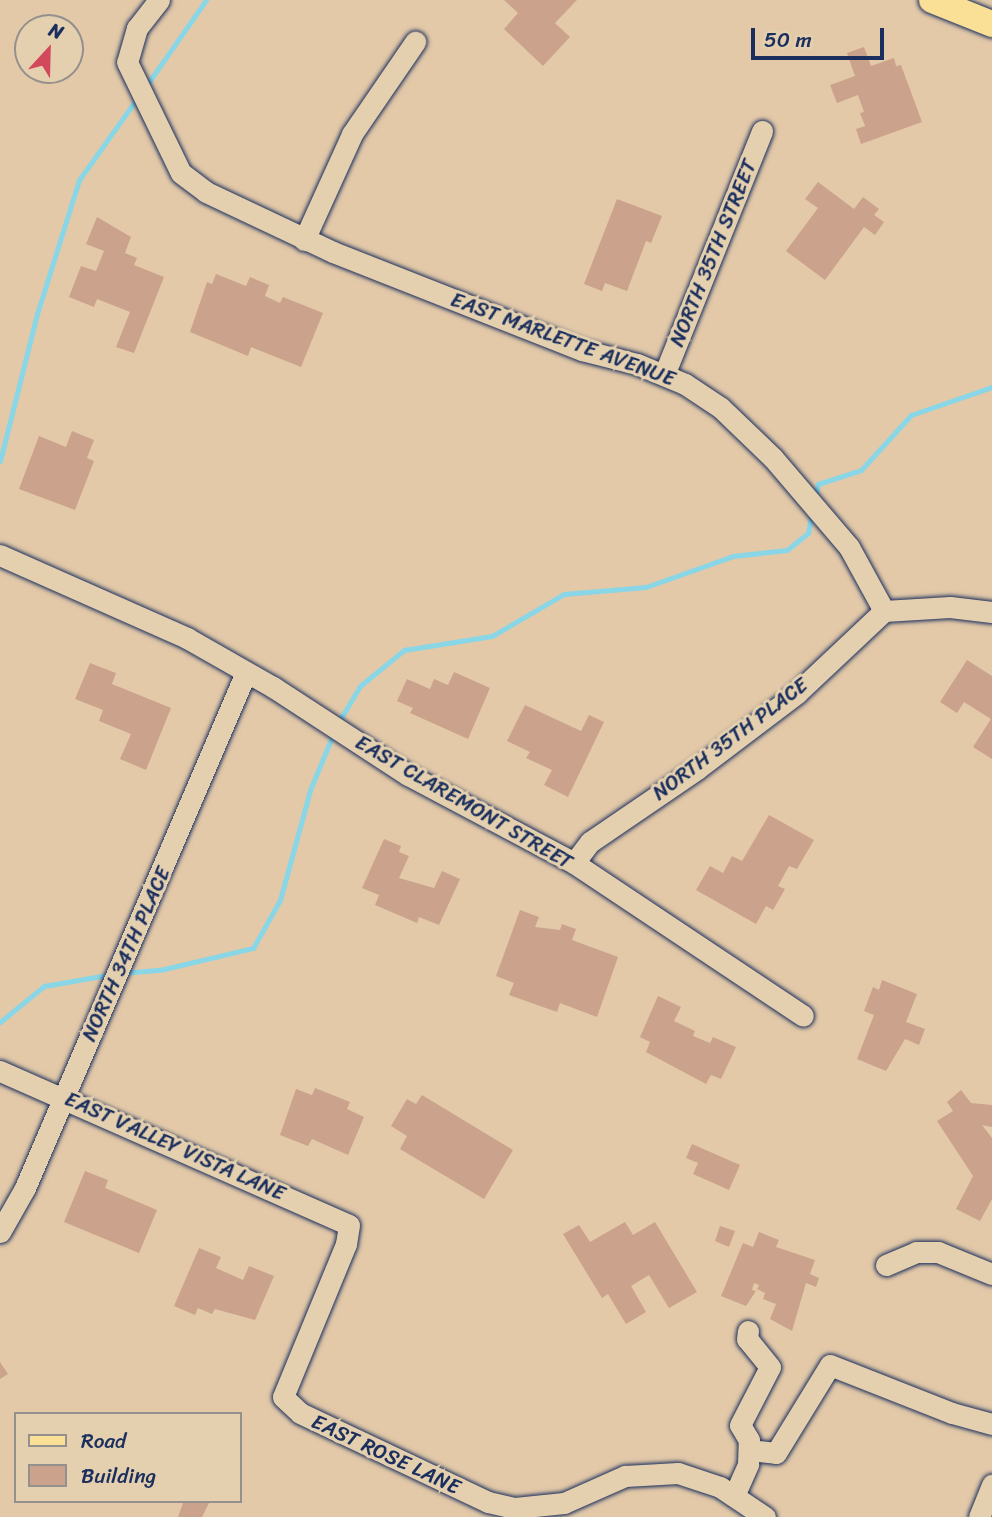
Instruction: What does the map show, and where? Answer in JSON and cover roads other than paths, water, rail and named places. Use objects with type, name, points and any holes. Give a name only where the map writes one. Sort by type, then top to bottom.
[{"type":"main road","points":[[932,0],[992,24]]},
{"type":"street","name":"EAST MARLETTE AVENUE","points":[[159,0],[137,28],[127,61],[181,173],[232,208],[304,240],[582,350],[664,374],[721,408],[849,547],[884,611]]},
{"type":"street","points":[[304,240],[352,134],[415,42]]},
{"type":"street","name":"NORTH 35TH STREET","points":[[664,374],[762,131]]},
{"type":"street","name":"EAST CLAREMONT STREET","points":[[0,555],[106,599],[246,672],[408,775],[574,863],[803,1016]]},
{"type":"street","points":[[884,611],[950,607],[992,612]]},
{"type":"street","name":"NORTH 35TH PLACE","points":[[574,863],[590,842],[697,769],[797,693],[884,611]]},
{"type":"street","name":"NORTH 34TH PLACE","points":[[0,1232],[24,1188],[62,1096],[162,874],[246,672]]},
{"type":"street","name":"EAST VALLEY VISTA LANE","points":[[0,1070],[349,1225],[346,1244],[283,1397]]},
{"type":"street","points":[[886,1265],[916,1252],[938,1252],[992,1274]]},
{"type":"street","points":[[734,1496],[748,1464],[749,1440],[740,1425],[770,1367],[747,1339],[748,1331]]},
{"type":"street","points":[[749,1450],[776,1453],[830,1365],[952,1413],[992,1424]]},
{"type":"street","name":"EAST ROSE LANE","points":[[283,1397],[300,1413],[477,1497],[515,1508],[564,1503],[625,1476],[653,1473],[688,1476],[734,1496],[765,1517]]},
{"type":"street","points":[[979,1517],[992,1484]]},
{"type":"waterway","points":[[146,86],[206,0]]},
{"type":"waterway","points":[[0,461],[37,314],[79,180],[138,97]]},
{"type":"waterway","points":[[815,499],[818,484],[861,470],[911,415],[992,387]]},
{"type":"waterway","points":[[338,723],[360,686],[404,650],[492,636],[564,594],[646,587],[733,556],[787,550],[808,533],[812,512]]},
{"type":"waterway","points":[[122,973],[160,970],[253,948],[280,900],[310,790],[334,732]]},
{"type":"waterway","points":[[0,1022],[44,986],[113,974]]}]
